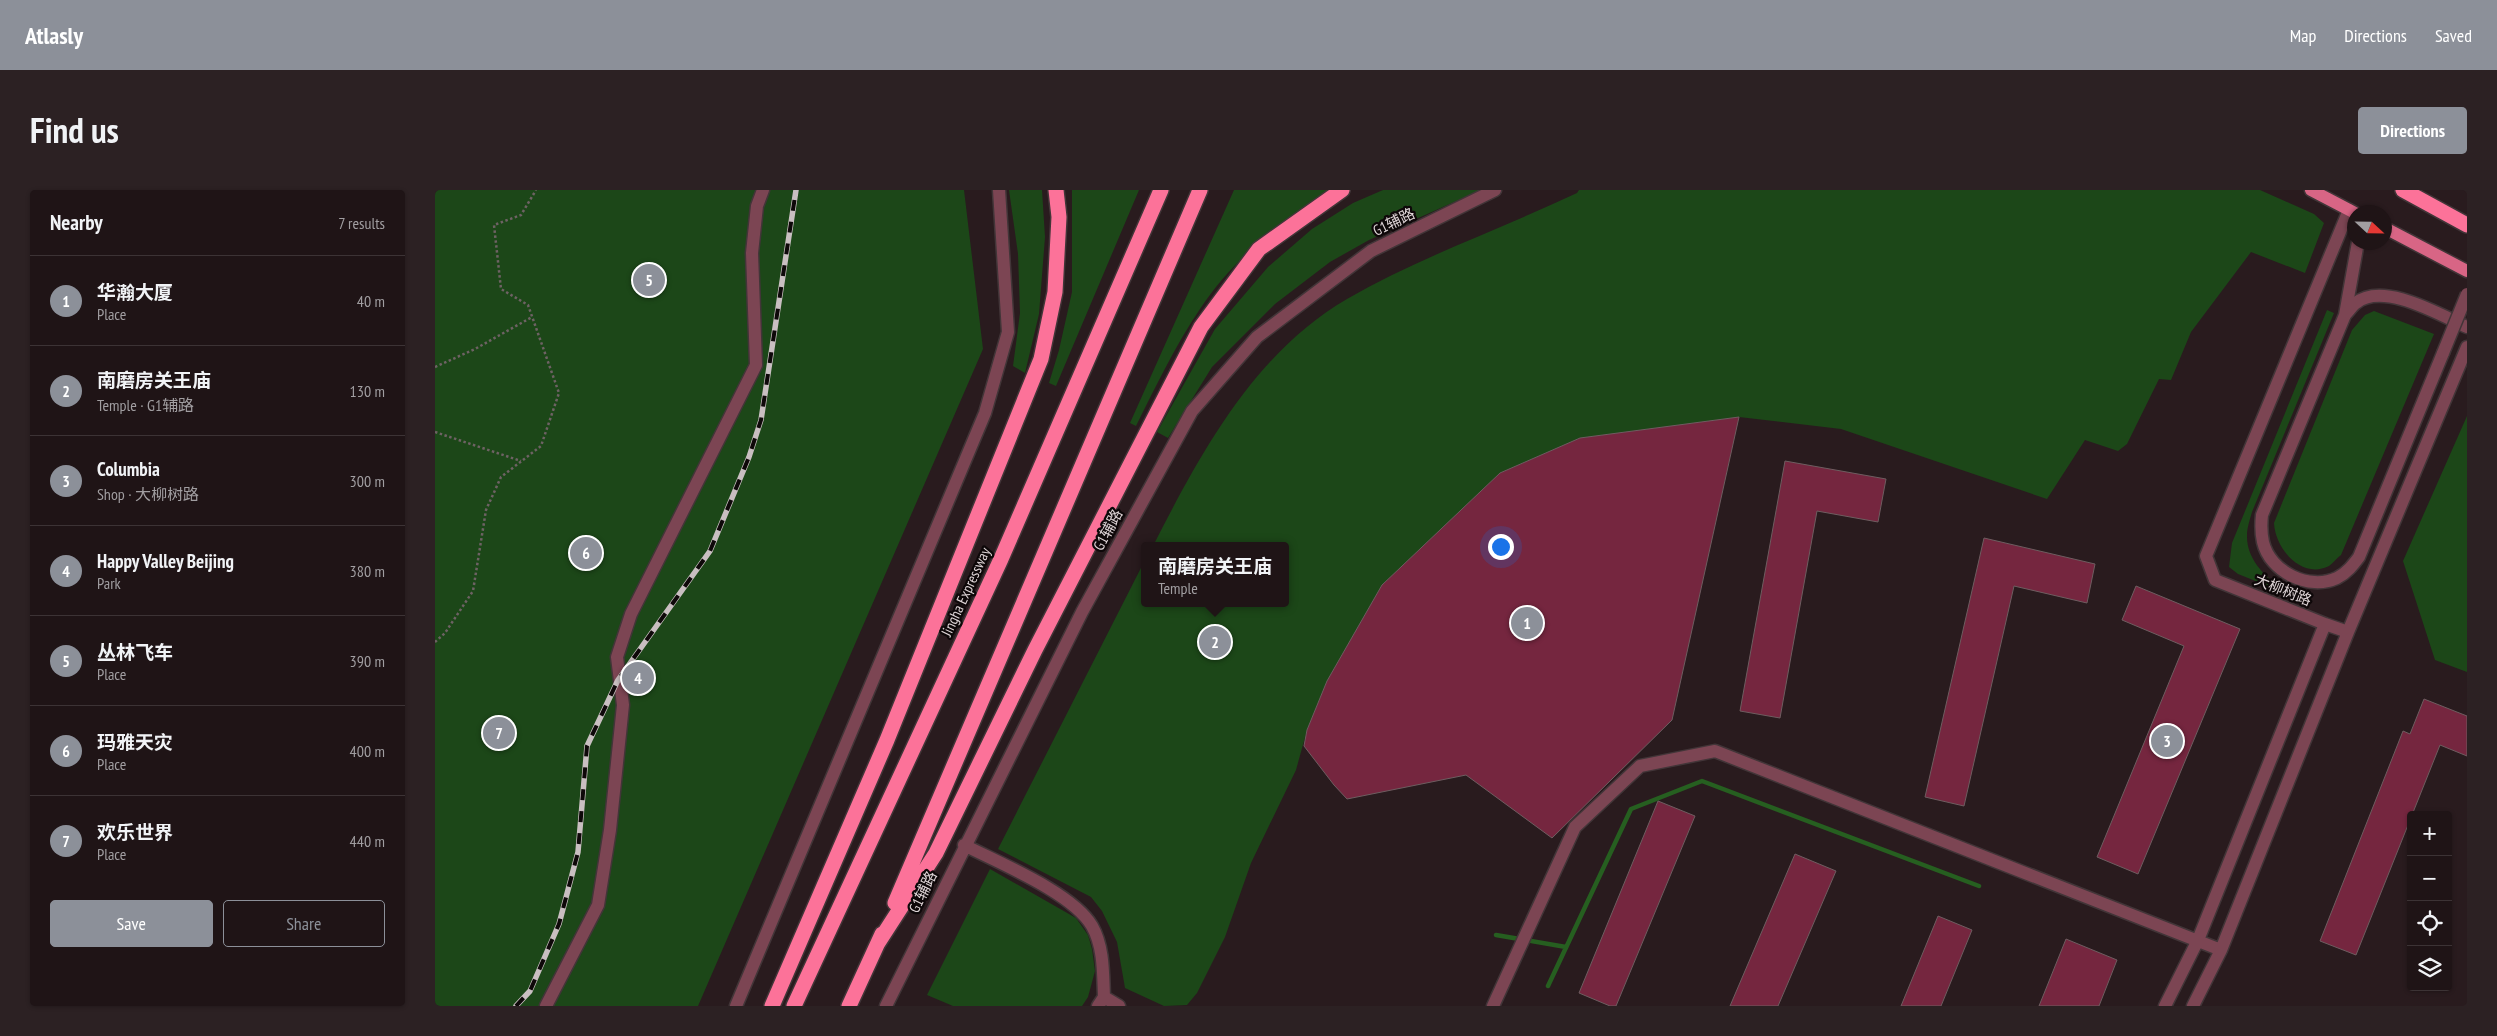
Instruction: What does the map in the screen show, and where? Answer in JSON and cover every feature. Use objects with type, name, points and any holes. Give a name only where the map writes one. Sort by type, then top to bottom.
[{"type":"highway","points":[[772,1006],[887,740],[1041,360],[1055,292],[1059,217],[1056,190]]},
{"type":"highway","name":"Jingha Expressway","points":[[794,1006],[1001,559],[1161,190]]},
{"type":"highway","points":[[849,1006],[878,943],[1200,190]]},
{"type":"highway","points":[[878,943],[936,853],[1040,641],[1201,327],[1259,249],[1342,190]]},
{"type":"highway","points":[[2403,190],[2467,225]]},
{"type":"highway","points":[[777,1006],[782,983]]},
{"type":"main road","points":[[2311,190],[2347,208]]},
{"type":"main road","points":[[2392,232],[2467,270]]},
{"type":"street","points":[[546,1006],[598,905],[610,830],[623,705],[617,657],[631,614],[756,365],[752,253],[757,206],[763,190]]},
{"type":"street","points":[[736,1006],[985,413],[1007,332],[999,190]]},
{"type":"street","name":"G1辅路","points":[[890,1005],[964,845],[1082,612],[1192,411],[1257,337],[1371,251],[1495,190]]},
{"type":"street","name":"大柳树路","points":[[2347,223],[2206,556],[2215,580],[2348,632]]},
{"type":"street","name":"大柳树路","points":[[2357,250],[2345,314],[2262,515],[2263,543],[2270,558],[2291,577],[2321,582],[2336,578],[2349,570],[2359,557],[2467,294]]},
{"type":"street","points":[[2345,314],[2357,302],[2372,296],[2385,296],[2404,299],[2467,327]]},
{"type":"street","points":[[2193,1006],[2221,950],[2348,632],[2467,347]]},
{"type":"street","points":[[2165,1006],[2197,940],[2325,624]]},
{"type":"street","points":[[1493,1006],[1537,914],[1575,827],[1640,766],[1715,751],[2221,950]]},
{"type":"street","points":[[964,845],[1075,905],[1092,926],[1102,958],[1101,1002],[1119,1006]]},
{"type":"path","points":[[435,642],[445,633],[473,591],[487,510],[501,476],[541,446],[559,393],[528,305],[501,289],[494,224],[521,215],[536,190]]},
{"type":"path","points":[[435,367],[532,317]]},
{"type":"path","points":[[435,432],[522,461]]},
{"type":"green space","points":[[435,190],[964,190],[983,349],[698,1006],[435,1006]]},
{"type":"green space","points":[[1009,190],[1042,190],[1045,237],[1039,314],[1025,373],[1013,366],[1020,313],[1018,254]]},
{"type":"green space","points":[[1072,190],[1139,190],[1056,386],[1049,383],[1059,350],[1072,292]]},
{"type":"green space","points":[[1234,190],[1331,190],[1276,229],[1227,274],[1200,309],[1182,337],[1136,426],[1130,423]]},
{"type":"green space","points":[[1383,190],[1481,190],[1369,240],[1330,262],[1275,304],[1212,367],[1168,438],[1157,432],[1215,329],[1268,267],[1312,229],[1353,203]]},
{"type":"green space","points":[[1579,190],[2260,190],[2314,214],[2324,223],[2305,273],[2251,252],[2191,332],[2171,380],[2159,379],[2127,444],[2118,451],[2085,440],[2047,499],[1841,429],[1739,417],[1580,438],[1500,473],[1382,585],[1327,681],[1307,730],[1296,770],[1251,863],[1225,937],[1197,993],[1187,1005],[1164,1006],[1125,988],[1117,942],[1102,911],[1091,897],[998,849],[1141,568],[1141,607],[1289,607],[1289,542],[1155,542],[1190,476],[1233,408],[1257,377],[1284,347],[1314,321],[1347,299],[1403,270],[1577,193]]},
{"type":"green space","points":[[2327,310],[2334,313],[2252,512],[2247,532],[2248,545],[2256,563],[2269,578],[2293,596],[2238,574],[2229,567],[2232,543]]},
{"type":"green space","points":[[2374,311],[2434,334],[2341,555],[2329,566],[2309,569],[2291,559],[2284,551],[2279,542],[2274,523],[2352,330],[2365,315]]},
{"type":"green space","points":[[2467,416],[2467,672],[2435,660],[2403,561]]},
{"type":"green space","points":[[990,869],[1076,918],[1088,935],[1095,971],[1088,997],[1082,1006],[953,1006],[927,995]]},
{"type":"building","points":[[1739,417],[1672,720],[1552,838],[1466,775],[1347,799],[1304,746],[1307,730],[1327,681],[1382,585],[1500,473],[1580,438]]},
{"type":"building","points":[[1785,461],[1886,479],[1878,522],[1817,511],[1780,718],[1740,711]]},
{"type":"building","points":[[1984,538],[2095,564],[2087,603],[2014,586],[1964,806],[1925,797]]},
{"type":"building","points":[[2136,586],[2240,629],[2138,874],[2097,857],[2184,646],[2122,620]]},
{"type":"building","points":[[2424,699],[2467,716],[2467,756],[2440,745],[2414,811],[2407,811],[2407,828],[2356,955],[2320,941],[2403,731],[2410,734]]},
{"type":"building","points":[[1658,801],[1695,816],[1616,1006],[1610,1006],[1579,993]]},
{"type":"building","points":[[1795,854],[1836,871],[1778,1006],[1730,1006]]},
{"type":"building","points":[[1938,916],[1972,930],[1941,1006],[1901,1006]]},
{"type":"building","points":[[2066,939],[2117,960],[2099,1006],[2039,1006]]},
{"type":"waterway","points":[[1548,986],[1631,809],[1702,781],[1979,886]]},
{"type":"waterway","points":[[1496,935],[1566,947]]},
{"type":"railway","points":[[516,1006],[530,991],[559,924],[578,852],[587,746],[618,680],[710,551],[749,457],[761,420],[796,190]]},
{"type":"place","name":"丛林飞车","points":[[649,280]]},
{"type":"place","name":"玛雅天灾","points":[[586,553]]},
{"type":"place","name":"华瀚大厦","points":[[1527,623]]},
{"type":"place","name":"南磨房关王庙","points":[[1215,642]]},
{"type":"place","name":"Happy Valley Beijing","points":[[638,678]]},
{"type":"place","name":"欢乐世界","points":[[499,733]]},
{"type":"place","name":"Columbia","points":[[2167,741]]}]
